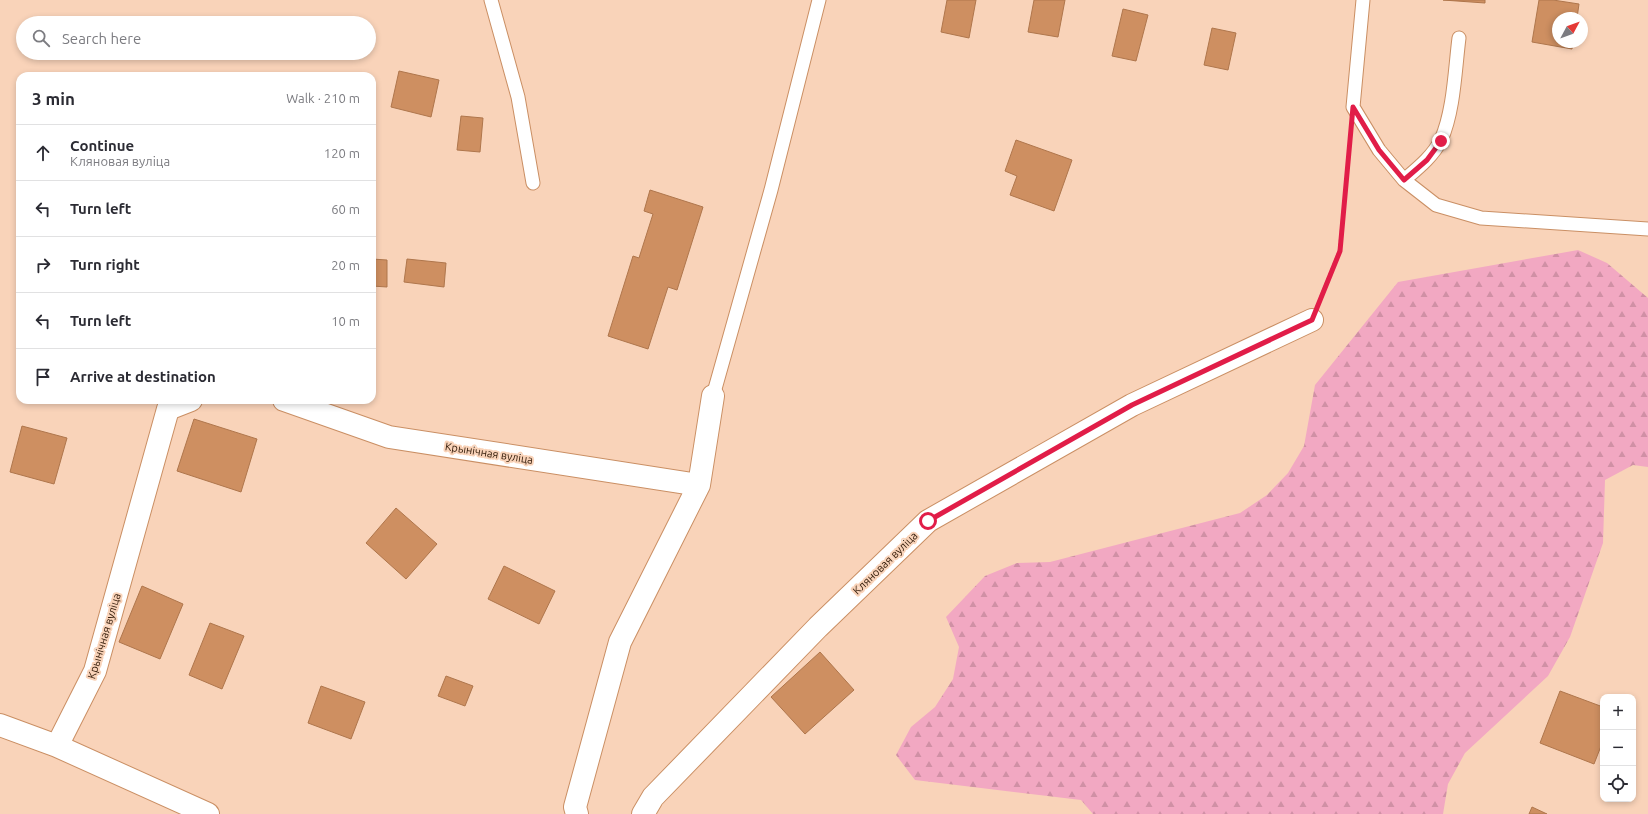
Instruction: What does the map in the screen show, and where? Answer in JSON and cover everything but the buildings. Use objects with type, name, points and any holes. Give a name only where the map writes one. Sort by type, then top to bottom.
[{"type":"street","name":"Кляновая вуліца","points":[[643,814],[653,797],[741,706],[818,627],[928,521],[1132,405],[1312,320]]},
{"type":"street","points":[[577,814],[575,807],[620,642],[699,485],[713,396]]},
{"type":"street","name":"Крынічная вуліца","points":[[57,746],[95,671],[168,408],[180,404]]},
{"type":"street","name":"Крынічная вуліца","points":[[295,404],[389,437],[699,485]]},
{"type":"street","points":[[0,725],[57,746],[208,814]]},
{"type":"lane","points":[[491,0],[518,97],[533,182]]},
{"type":"lane","points":[[713,396],[772,190],[819,0]]},
{"type":"lane","points":[[1363,0],[1353,107],[1379,150],[1404,180],[1436,205],[1481,218],[1648,229]]},
{"type":"lane","points":[[1404,180],[1427,160],[1441,141],[1449,118],[1459,38]]},
{"type":"path","points":[[1312,320],[1340,251],[1353,107]]},
{"type":"green space","points":[[1578,250],[1607,263],[1648,298],[1648,467],[1633,465],[1605,480],[1603,543],[1570,637],[1548,676],[1465,753],[1448,784],[1443,814],[1093,814],[1081,800],[915,780],[896,755],[911,727],[935,707],[953,679],[959,647],[946,617],[985,576],[1017,563],[1050,562],[1240,513],[1267,495],[1288,473],[1304,446],[1315,385],[1398,282]]},
{"type":"route","points":[[928,521],[1132,405],[1312,320],[1340,251],[1353,107],[1379,150],[1404,180],[1427,160],[1441,141]]}]
